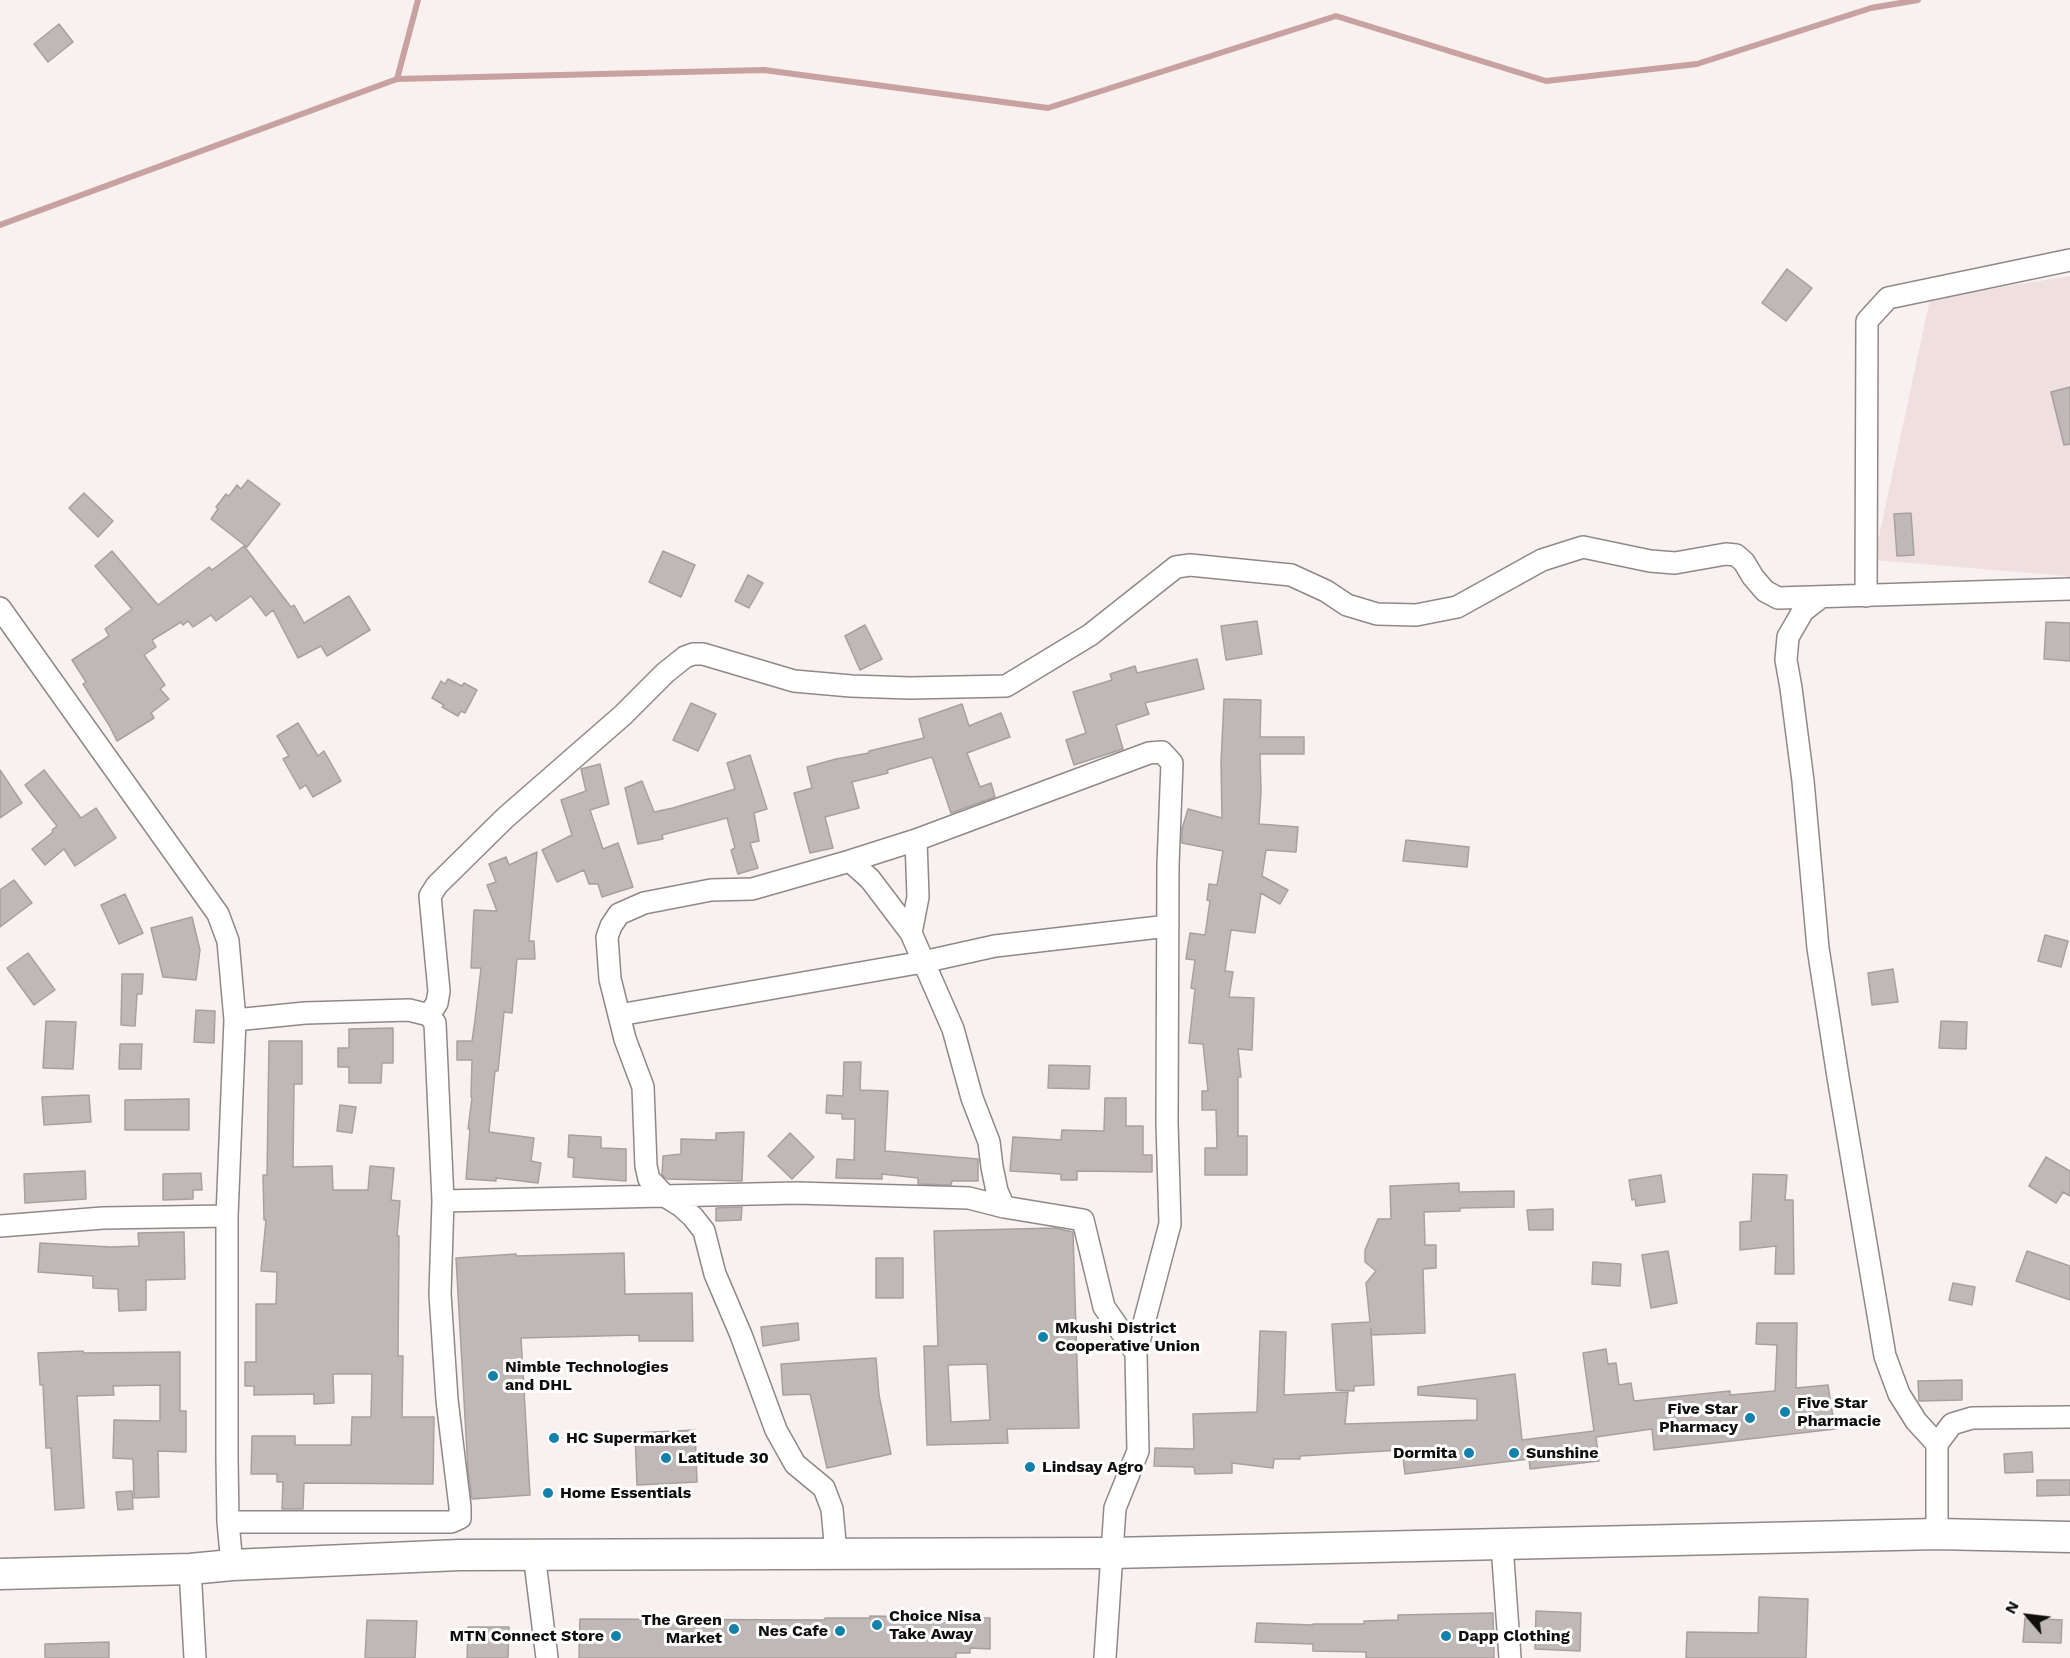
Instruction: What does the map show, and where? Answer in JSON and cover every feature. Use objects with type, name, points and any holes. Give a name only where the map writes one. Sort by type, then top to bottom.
[{"type":"main road","points":[[0,1574],[190,1569],[232,1565],[459,1555],[836,1552],[1110,1554],[1937,1534],[2070,1537]]},
{"type":"street","points":[[1866,596],[1867,321],[1888,298],[2070,260]]},
{"type":"street","points":[[429,1015],[437,1003],[439,991],[430,896],[437,885],[505,818],[623,715],[665,673],[685,657],[693,654],[702,654],[794,681],[910,688],[1006,686],[1090,635],[1176,567],[1190,565],[1291,574],[1326,591],[1347,605],[1377,614],[1416,615],[1457,607],[1542,560],[1583,547],[1650,561],[1676,563],[1726,554],[1736,555],[1772,597],[1820,598],[2070,589]]},
{"type":"street","points":[[1820,598],[1803,611],[1788,637],[1786,660],[1803,781],[1818,948],[1885,1356],[1899,1394],[1916,1421],[1936,1444]]},
{"type":"street","points":[[0,608],[218,914],[228,941],[235,1020],[227,1216],[228,1522],[232,1565]]},
{"type":"street","points":[[836,1552],[832,1509],[824,1488],[795,1464],[776,1430],[741,1335],[715,1274],[704,1231],[693,1217],[681,1206],[665,1197],[649,1179],[646,1166],[643,1087],[625,1039],[610,979],[607,937],[611,926],[619,914],[644,903],[711,890],[752,889],[850,861],[916,840],[1149,753],[1162,752],[1172,763],[1167,1123],[1170,1224],[1136,1353],[1137,1450],[1115,1508],[1110,1554],[1105,1658]]},
{"type":"street","points":[[911,933],[918,897],[916,840]]},
{"type":"street","points":[[850,861],[870,879],[911,933],[953,1029],[972,1098],[989,1142],[995,1183],[1004,1207]]},
{"type":"street","points":[[619,1015],[923,962],[995,946],[1168,926]]},
{"type":"street","points":[[228,1522],[451,1522],[460,1518],[447,1400],[440,1294],[443,1201],[435,1023],[429,1015],[410,1010],[305,1013],[235,1020]]},
{"type":"street","points":[[443,1201],[797,1193],[922,1196],[969,1198],[1004,1207],[1083,1220],[1104,1307],[1136,1353]]},
{"type":"street","points":[[0,1226],[103,1218],[227,1216]]},
{"type":"street","points":[[1937,1534],[1936,1444],[1952,1424],[1972,1418],[2070,1417]]},
{"type":"street","points":[[1502,1545],[1510,1658]]},
{"type":"street","points":[[534,1554],[547,1658]]},
{"type":"street","points":[[190,1569],[195,1658]]},
{"type":"shaded area","points":[[2070,276],[2070,604],[2066,576],[1874,560],[1930,299]]},
{"type":"building","points":[[59,24],[73,42],[48,62],[34,44]]},
{"type":"building","points":[[1787,269],[1812,288],[1786,321],[1762,303]]},
{"type":"building","points":[[2070,387],[2070,444],[2064,445],[2051,392]]},
{"type":"building","points":[[248,480],[280,504],[247,547],[211,519],[218,509],[216,507],[226,494],[229,496],[237,485],[241,489]]},
{"type":"building","points":[[84,493],[113,521],[98,537],[69,508]]},
{"type":"building","points":[[1911,513],[1914,555],[1897,556],[1894,514]]},
{"type":"building","points":[[244,546],[291,607],[294,605],[304,623],[349,596],[370,630],[327,656],[321,646],[298,658],[273,610],[266,616],[251,596],[216,621],[211,615],[193,627],[188,621],[183,625],[181,622],[152,640],[156,647],[144,655],[165,685],[160,689],[169,699],[151,713],[154,718],[117,741],[83,684],[86,682],[72,660],[109,636],[105,629],[132,609],[95,566],[112,551],[158,605],[209,567],[212,570]]},
{"type":"building","points":[[663,551],[695,565],[681,597],[649,582]]},
{"type":"building","points":[[748,575],[763,583],[749,608],[735,601]]},
{"type":"building","points":[[1257,621],[1262,654],[1226,660],[1221,626]]},
{"type":"building","points":[[2046,622],[2070,623],[2070,661],[2044,659]]},
{"type":"building","points":[[865,625],[882,659],[860,670],[845,636]]},
{"type":"building","points":[[1197,659],[1204,689],[1145,703],[1149,714],[1116,725],[1123,749],[1074,765],[1066,740],[1086,733],[1073,692],[1112,680],[1110,674],[1135,666],[1137,673]]},
{"type":"building","points":[[448,679],[462,686],[464,683],[477,690],[465,713],[461,711],[458,716],[432,698],[441,681],[445,684]]},
{"type":"building","points":[[1224,699],[1261,700],[1260,737],[1304,737],[1304,754],[1260,754],[1259,824],[1298,827],[1296,852],[1266,850],[1262,876],[1288,890],[1280,904],[1261,893],[1255,933],[1231,930],[1225,971],[1233,972],[1229,997],[1254,998],[1252,1050],[1238,1049],[1241,1077],[1238,1077],[1238,1136],[1247,1136],[1247,1175],[1205,1175],[1205,1148],[1217,1148],[1216,1110],[1202,1110],[1202,1091],[1208,1091],[1203,1044],[1189,1043],[1195,989],[1191,988],[1195,960],[1186,959],[1190,933],[1205,935],[1210,901],[1207,900],[1209,884],[1217,885],[1223,851],[1182,843],[1182,829],[1188,809],[1222,818],[1221,763]]},
{"type":"building","points":[[691,703],[716,714],[698,751],[673,740]]},
{"type":"building","points":[[962,704],[969,726],[1001,713],[1010,737],[967,753],[980,787],[991,783],[995,797],[951,813],[932,757],[887,770],[888,773],[852,782],[859,808],[825,817],[833,848],[810,853],[794,793],[812,788],[807,767],[924,738],[919,719]]},
{"type":"building","points":[[298,723],[318,756],[324,751],[341,781],[313,797],[306,785],[300,789],[283,759],[289,756],[277,736]]},
{"type":"building","points":[[750,755],[767,809],[754,813],[759,841],[750,843],[758,868],[738,874],[731,850],[735,848],[727,818],[662,835],[663,839],[638,844],[625,788],[642,781],[654,812],[673,808],[735,789],[727,763]]},
{"type":"building","points":[[600,764],[609,804],[590,810],[603,849],[618,843],[633,887],[602,897],[598,884],[589,884],[584,870],[557,882],[542,850],[572,835],[561,800],[586,791],[581,769]]},
{"type":"building","points":[[0,770],[22,803],[0,818]]},
{"type":"building","points":[[44,770],[81,818],[96,808],[116,838],[75,866],[64,849],[45,865],[32,849],[57,826],[25,785]]},
{"type":"building","points":[[1406,840],[1469,847],[1467,867],[1403,861]]},
{"type":"building","points":[[537,852],[529,941],[534,941],[535,959],[517,959],[512,1013],[504,1012],[489,1132],[534,1138],[531,1161],[541,1163],[538,1183],[496,1178],[496,1181],[466,1179],[472,1098],[472,1060],[457,1060],[457,1041],[472,1041],[475,1020],[481,968],[471,968],[474,910],[497,911],[487,885],[496,882],[489,864],[506,857],[509,865]]},
{"type":"building","points":[[14,880],[32,903],[0,927],[0,890]]},
{"type":"building","points":[[125,894],[143,933],[119,944],[101,905]]},
{"type":"building","points":[[192,917],[200,950],[196,980],[163,977],[151,928]]},
{"type":"building","points":[[2045,935],[2068,941],[2061,967],[2038,961]]},
{"type":"building","points":[[28,953],[55,990],[34,1005],[7,968]]},
{"type":"building","points":[[1893,969],[1898,1002],[1872,1005],[1868,973]]},
{"type":"building","points":[[122,974],[143,974],[142,994],[137,994],[135,1026],[121,1025]]},
{"type":"building","points":[[196,1010],[215,1011],[214,1043],[194,1042]]},
{"type":"building","points":[[46,1021],[76,1022],[73,1069],[43,1068]]},
{"type":"building","points":[[1941,1021],[1967,1022],[1966,1049],[1939,1048]]},
{"type":"building","points":[[393,1028],[393,1063],[382,1063],[381,1083],[349,1083],[349,1067],[338,1067],[338,1048],[349,1048],[349,1029]]},
{"type":"building","points":[[269,1041],[302,1041],[302,1084],[294,1084],[293,1167],[332,1166],[333,1190],[368,1190],[370,1166],[394,1168],[391,1200],[400,1201],[397,1236],[399,1236],[398,1356],[403,1356],[402,1417],[434,1417],[433,1484],[304,1483],[303,1509],[282,1509],[283,1482],[277,1482],[277,1474],[251,1474],[252,1436],[295,1436],[295,1445],[351,1445],[352,1417],[371,1417],[372,1374],[333,1374],[334,1403],[314,1404],[314,1394],[254,1395],[254,1386],[245,1386],[245,1362],[256,1362],[256,1304],[276,1304],[277,1272],[261,1271],[266,1220],[264,1220],[263,1175],[267,1175]]},
{"type":"building","points":[[120,1044],[142,1044],[141,1069],[119,1069]]},
{"type":"building","points":[[844,1062],[861,1062],[860,1090],[888,1091],[885,1151],[978,1159],[978,1181],[952,1181],[951,1185],[918,1184],[918,1178],[882,1174],[882,1179],[836,1178],[837,1159],[854,1160],[855,1119],[842,1119],[842,1114],[826,1113],[827,1095],[843,1096]]},
{"type":"building","points":[[1049,1065],[1090,1066],[1089,1089],[1048,1088]]},
{"type":"building","points":[[89,1095],[91,1122],[44,1125],[42,1097]]},
{"type":"building","points":[[1105,1098],[1126,1098],[1126,1126],[1143,1126],[1143,1155],[1152,1155],[1152,1172],[1077,1171],[1077,1180],[1061,1180],[1061,1174],[1010,1171],[1013,1137],[1061,1140],[1062,1130],[1104,1131]]},
{"type":"building","points":[[189,1099],[189,1130],[125,1130],[125,1100]]},
{"type":"building","points":[[340,1105],[356,1107],[352,1133],[337,1131]]},
{"type":"building","points":[[744,1132],[742,1181],[667,1179],[662,1175],[663,1156],[681,1154],[681,1139],[716,1140],[716,1133]]},
{"type":"building","points":[[790,1133],[814,1157],[792,1179],[768,1156]]},
{"type":"building","points":[[569,1135],[601,1137],[601,1148],[626,1149],[626,1181],[573,1177],[574,1158],[568,1157]]},
{"type":"building","points":[[2046,1157],[2070,1171],[2070,1196],[2063,1192],[2056,1203],[2029,1186]]},
{"type":"building","points":[[85,1171],[86,1199],[25,1203],[24,1174]]},
{"type":"building","points":[[201,1173],[202,1190],[193,1190],[193,1199],[163,1200],[163,1174]]},
{"type":"building","points":[[1753,1174],[1787,1175],[1785,1200],[1793,1200],[1794,1274],[1775,1274],[1776,1246],[1740,1250],[1740,1222],[1751,1221]]},
{"type":"building","points":[[1661,1175],[1665,1202],[1636,1206],[1635,1199],[1632,1200],[1629,1180]]},
{"type":"building","points":[[1459,1183],[1459,1192],[1514,1191],[1514,1207],[1460,1208],[1460,1211],[1424,1212],[1425,1245],[1436,1245],[1436,1268],[1423,1269],[1425,1333],[1371,1335],[1374,1385],[1354,1386],[1354,1391],[1336,1390],[1332,1324],[1370,1322],[1366,1283],[1376,1271],[1365,1262],[1365,1250],[1378,1219],[1391,1219],[1390,1186]]},
{"type":"building","points":[[742,1207],[741,1220],[716,1221],[716,1208]]},
{"type":"building","points":[[1553,1209],[1553,1230],[1529,1230],[1527,1210]]},
{"type":"building","name":"Mkushi District Cooperative Union","points":[[1055,1228],[1073,1232],[1079,1428],[1007,1429],[1008,1443],[927,1445],[924,1346],[938,1346],[934,1231]],"holes":[[[987,1364],[990,1420],[951,1422],[948,1365]]]},
{"type":"building","points":[[184,1232],[185,1279],[146,1280],[146,1310],[119,1311],[118,1289],[93,1288],[93,1276],[38,1272],[40,1243],[111,1247],[139,1246],[138,1233]]},
{"type":"building","points":[[1668,1251],[1677,1303],[1651,1308],[1642,1255]]},
{"type":"building","points":[[2027,1251],[2070,1266],[2070,1300],[2016,1281]]},
{"type":"building","points":[[624,1253],[625,1294],[692,1293],[693,1341],[639,1341],[639,1335],[521,1338],[530,1495],[472,1499],[468,1471],[456,1258],[516,1254],[516,1256]]},
{"type":"building","points":[[876,1258],[903,1258],[903,1298],[876,1298]]},
{"type":"building","points":[[1593,1262],[1621,1264],[1620,1286],[1592,1284]]},
{"type":"building","points":[[1953,1283],[1975,1287],[1972,1305],[1949,1300]]},
{"type":"building","points":[[798,1323],[799,1340],[763,1346],[761,1327]]},
{"type":"building","points":[[1757,1323],[1797,1323],[1796,1388],[1828,1385],[1835,1429],[1654,1450],[1652,1429],[1596,1437],[1599,1461],[1530,1469],[1529,1459],[1405,1474],[1402,1450],[1300,1456],[1300,1459],[1274,1459],[1273,1468],[1232,1463],[1232,1473],[1195,1474],[1194,1467],[1154,1466],[1155,1448],[1194,1449],[1193,1414],[1257,1412],[1260,1331],[1286,1332],[1284,1395],[1348,1392],[1345,1424],[1477,1420],[1477,1399],[1418,1395],[1418,1387],[1515,1374],[1522,1440],[1594,1431],[1583,1353],[1606,1349],[1608,1364],[1616,1363],[1619,1385],[1631,1383],[1634,1401],[1730,1391],[1730,1395],[1775,1391],[1777,1345],[1756,1344]]},
{"type":"building","points":[[83,1351],[84,1353],[180,1352],[180,1411],[186,1411],[186,1452],[158,1451],[159,1497],[134,1498],[133,1459],[113,1458],[114,1420],[160,1421],[160,1385],[113,1386],[114,1395],[77,1396],[84,1508],[55,1510],[51,1448],[46,1448],[43,1385],[40,1385],[38,1353]]},
{"type":"building","points":[[876,1358],[879,1395],[891,1454],[827,1468],[810,1394],[783,1395],[781,1364]]},
{"type":"building","points":[[1962,1380],[1962,1400],[1919,1401],[1918,1381]]},
{"type":"building","name":"Latitude 30","points":[[695,1430],[697,1482],[637,1485],[635,1433]]},
{"type":"building","points":[[2032,1452],[2033,1472],[2005,1473],[2004,1454]]},
{"type":"building","points":[[2037,1480],[2070,1480],[2070,1495],[2037,1496]]},
{"type":"building","points":[[132,1491],[133,1509],[118,1510],[116,1492]]},
{"type":"building","points":[[1759,1597],[1808,1599],[1806,1658],[1686,1658],[1687,1632],[1758,1633]]},
{"type":"building","points":[[1536,1611],[1581,1613],[1580,1651],[1535,1649]]},
{"type":"building","points":[[1493,1613],[1494,1658],[1366,1658],[1366,1652],[1313,1651],[1313,1644],[1255,1642],[1257,1623],[1364,1624],[1364,1621],[1398,1620],[1398,1615]]},
{"type":"building","points":[[870,1616],[990,1618],[990,1649],[970,1648],[970,1653],[956,1653],[956,1658],[579,1658],[580,1619],[825,1620],[825,1618],[870,1618]]},
{"type":"building","points":[[2025,1618],[2062,1620],[2061,1643],[2023,1642]]},
{"type":"building","points":[[367,1620],[417,1621],[415,1658],[365,1658]]},
{"type":"building","points":[[468,1627],[509,1627],[508,1658],[467,1658]]},
{"type":"building","points":[[109,1642],[109,1658],[45,1658],[45,1644]]},
{"type":"waterway","points":[[397,79],[418,0]]},
{"type":"waterway","points":[[0,225],[397,79],[764,70],[1048,108],[1336,16],[1546,81],[1697,64],[1871,8],[1918,0]]},
{"type":"place","name":"Mkushi District Cooperative Union","points":[[1043,1337]]},
{"type":"place","name":"Nimble Technologies and DHL","points":[[493,1376]]},
{"type":"place","name":"Five Star Pharmacie","points":[[1785,1412]]},
{"type":"place","name":"Five Star Pharmacy","points":[[1750,1418]]},
{"type":"place","name":"HC Supermarket","points":[[554,1438]]},
{"type":"place","name":"Dormita","points":[[1469,1453]]},
{"type":"place","name":"Sunshine","points":[[1514,1453]]},
{"type":"place","name":"Latitude 30","points":[[666,1458]]},
{"type":"place","name":"Lindsay Agro","points":[[1030,1467]]},
{"type":"place","name":"Home Essentials","points":[[548,1493]]},
{"type":"place","name":"Choice Nisa Take Away","points":[[877,1625]]},
{"type":"place","name":"The Green Market","points":[[734,1629]]},
{"type":"place","name":"Nes Cafe","points":[[840,1631]]},
{"type":"place","name":"MTN Connect Store","points":[[616,1636]]},
{"type":"place","name":"Dapp Clothing","points":[[1446,1636]]}]
